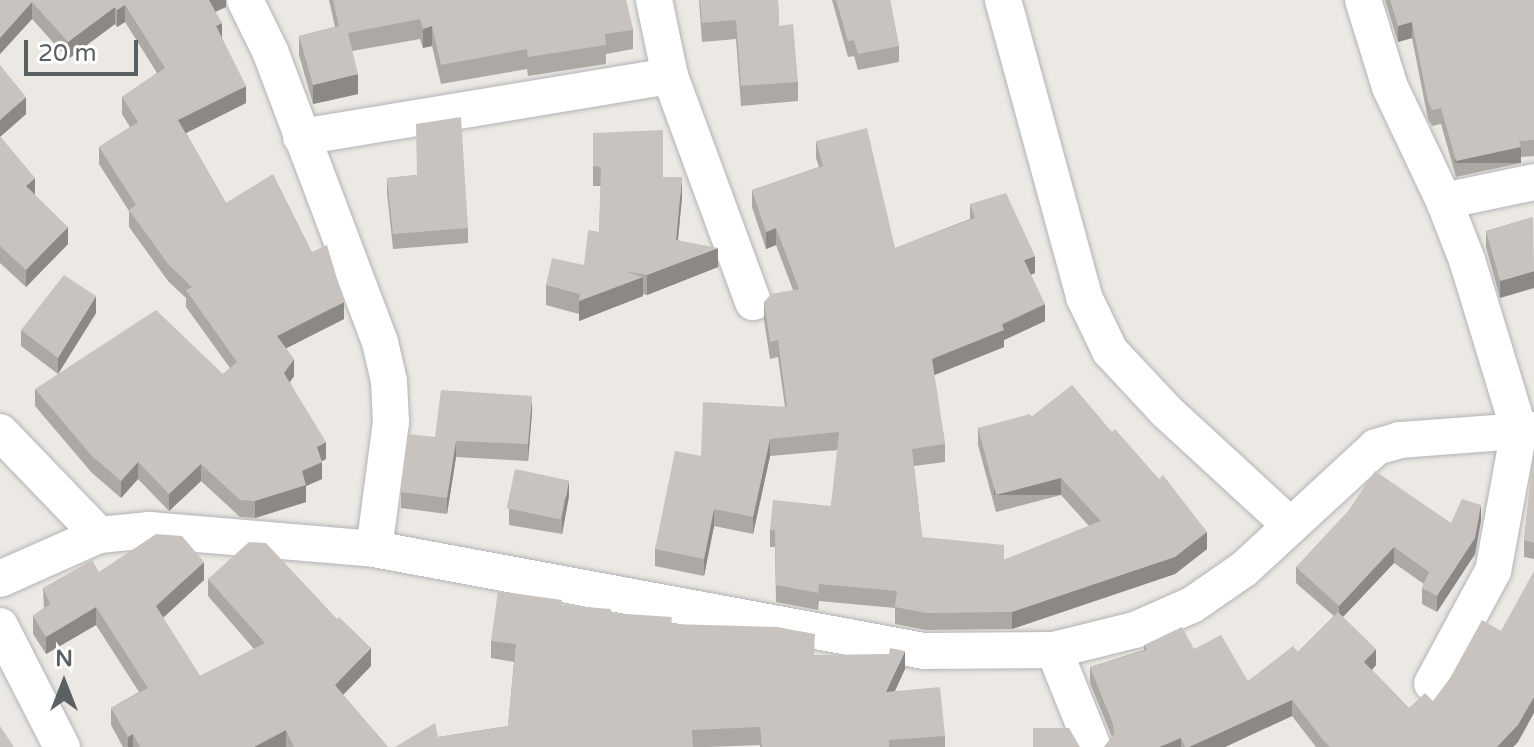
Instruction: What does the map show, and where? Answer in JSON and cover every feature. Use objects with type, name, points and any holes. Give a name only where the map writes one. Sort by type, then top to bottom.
[{"type":"street","points":[[245,0],[270,51],[380,342],[389,381],[391,422],[374,549]]},
{"type":"street","points":[[654,0],[670,76],[753,302]]},
{"type":"street","points":[[1003,0],[1084,297],[1110,351],[1167,412],[1291,526]]},
{"type":"street","points":[[1363,0],[1390,87],[1444,201],[1526,430],[1493,571],[1432,684]]},
{"type":"street","points":[[301,137],[670,76]]},
{"type":"street","points":[[1444,201],[1534,182]]},
{"type":"street","points":[[0,579],[99,535],[150,530],[374,549],[924,651],[1054,650],[1135,630],[1192,605],[1244,569],[1376,447],[1400,440],[1526,430]]},
{"type":"street","points":[[0,432],[99,535]]},
{"type":"street","points":[[0,626],[62,747]]},
{"type":"street","points":[[1054,650],[1093,747]]},
{"type":"building","points":[[0,0],[209,0],[222,23],[216,26],[246,86],[178,120],[226,203],[273,174],[312,252],[327,245],[344,302],[277,336],[294,359],[284,373],[326,442],[317,447],[322,462],[302,471],[306,485],[255,501],[240,500],[201,464],[169,494],[138,462],[121,481],[92,456],[35,389],[156,310],[223,374],[237,362],[186,290],[192,287],[168,264],[129,210],[136,205],[99,147],[138,122],[122,97],[165,68],[125,5],[117,10],[115,7],[68,42],[32,2],[0,38]]},
{"type":"building","points":[[333,0],[626,0],[633,30],[605,34],[606,45],[528,57],[527,49],[441,65],[432,26],[423,29],[420,19],[348,33],[358,74],[313,85],[299,36],[339,26]]},
{"type":"building","points":[[700,0],[778,0],[779,26],[793,24],[798,82],[741,86],[736,20],[702,23]]},
{"type":"building","points":[[836,0],[890,0],[899,46],[858,54],[854,40],[848,41]]},
{"type":"building","points":[[1390,0],[1534,0],[1534,140],[1519,141],[1521,147],[1456,161],[1441,108],[1432,110],[1428,102],[1412,22],[1398,26]]},
{"type":"building","points":[[0,65],[26,97],[0,120]]},
{"type":"building","points":[[461,117],[468,228],[393,234],[387,178],[417,175],[416,124]]},
{"type":"building","points":[[867,128],[895,248],[975,218],[970,204],[1006,193],[1035,256],[1024,260],[1045,304],[1002,324],[1004,330],[932,359],[945,444],[912,449],[922,537],[1004,545],[1004,560],[1101,521],[1061,478],[996,495],[978,428],[1030,414],[1031,417],[1072,385],[1112,432],[1115,429],[1159,479],[1163,475],[1207,532],[1175,557],[1012,612],[926,613],[895,607],[897,591],[819,584],[818,593],[776,585],[775,530],[770,530],[773,500],[831,506],[839,432],[770,439],[753,517],[714,509],[704,559],[655,549],[675,451],[701,456],[703,402],[787,407],[778,340],[770,342],[764,302],[771,294],[799,289],[776,228],[766,232],[752,190],[823,166],[816,141]]},
{"type":"building","points":[[663,130],[663,177],[682,177],[676,240],[718,248],[647,275],[624,271],[643,277],[579,301],[580,294],[546,285],[552,258],[584,265],[588,230],[599,232],[601,167],[593,166],[593,133]]},
{"type":"building","points":[[0,136],[35,178],[26,186],[68,227],[26,270],[0,246]]},
{"type":"building","points":[[1533,217],[1534,271],[1500,281],[1486,231]]},
{"type":"building","points":[[64,275],[96,296],[58,358],[21,330]]},
{"type":"building","points":[[441,390],[532,396],[528,444],[456,441],[447,498],[401,492],[408,434],[435,437]]},
{"type":"building","points":[[1534,455],[1534,543],[1524,540]]},
{"type":"building","points":[[515,469],[569,480],[560,520],[507,508]]},
{"type":"building","points":[[1375,471],[1451,523],[1462,499],[1481,505],[1475,538],[1437,596],[1422,588],[1429,572],[1394,547],[1339,606],[1296,567],[1348,511]]},
{"type":"building","points":[[156,534],[182,536],[204,562],[156,606],[200,676],[265,643],[208,579],[249,542],[266,543],[337,619],[339,617],[371,648],[335,685],[388,747],[294,747],[286,730],[254,747],[140,747],[133,734],[128,737],[111,708],[148,688],[96,607],[46,637],[33,616],[50,604],[43,588],[92,560],[99,572]]},
{"type":"building","points":[[1534,571],[1534,697],[1518,725],[1497,747],[1330,747],[1292,700],[1189,747],[1185,747],[1181,738],[1159,747],[1104,747],[1114,734],[1113,724],[1090,667],[1147,650],[1144,645],[1182,627],[1194,649],[1221,635],[1248,681],[1293,646],[1298,652],[1338,612],[1376,649],[1364,662],[1409,708],[1425,693],[1433,701],[1450,678],[1482,620],[1501,631]]},
{"type":"building","points":[[498,591],[562,600],[561,605],[611,609],[610,613],[672,617],[671,624],[777,627],[815,634],[814,655],[889,654],[890,648],[905,651],[886,692],[940,687],[945,736],[889,740],[889,747],[762,747],[760,727],[692,730],[693,747],[395,747],[435,723],[438,737],[508,726],[516,644],[491,641]]},
{"type":"building","points":[[0,726],[14,747],[0,747]]},
{"type":"building","points":[[1033,728],[1069,728],[1080,747],[1033,747]]}]
